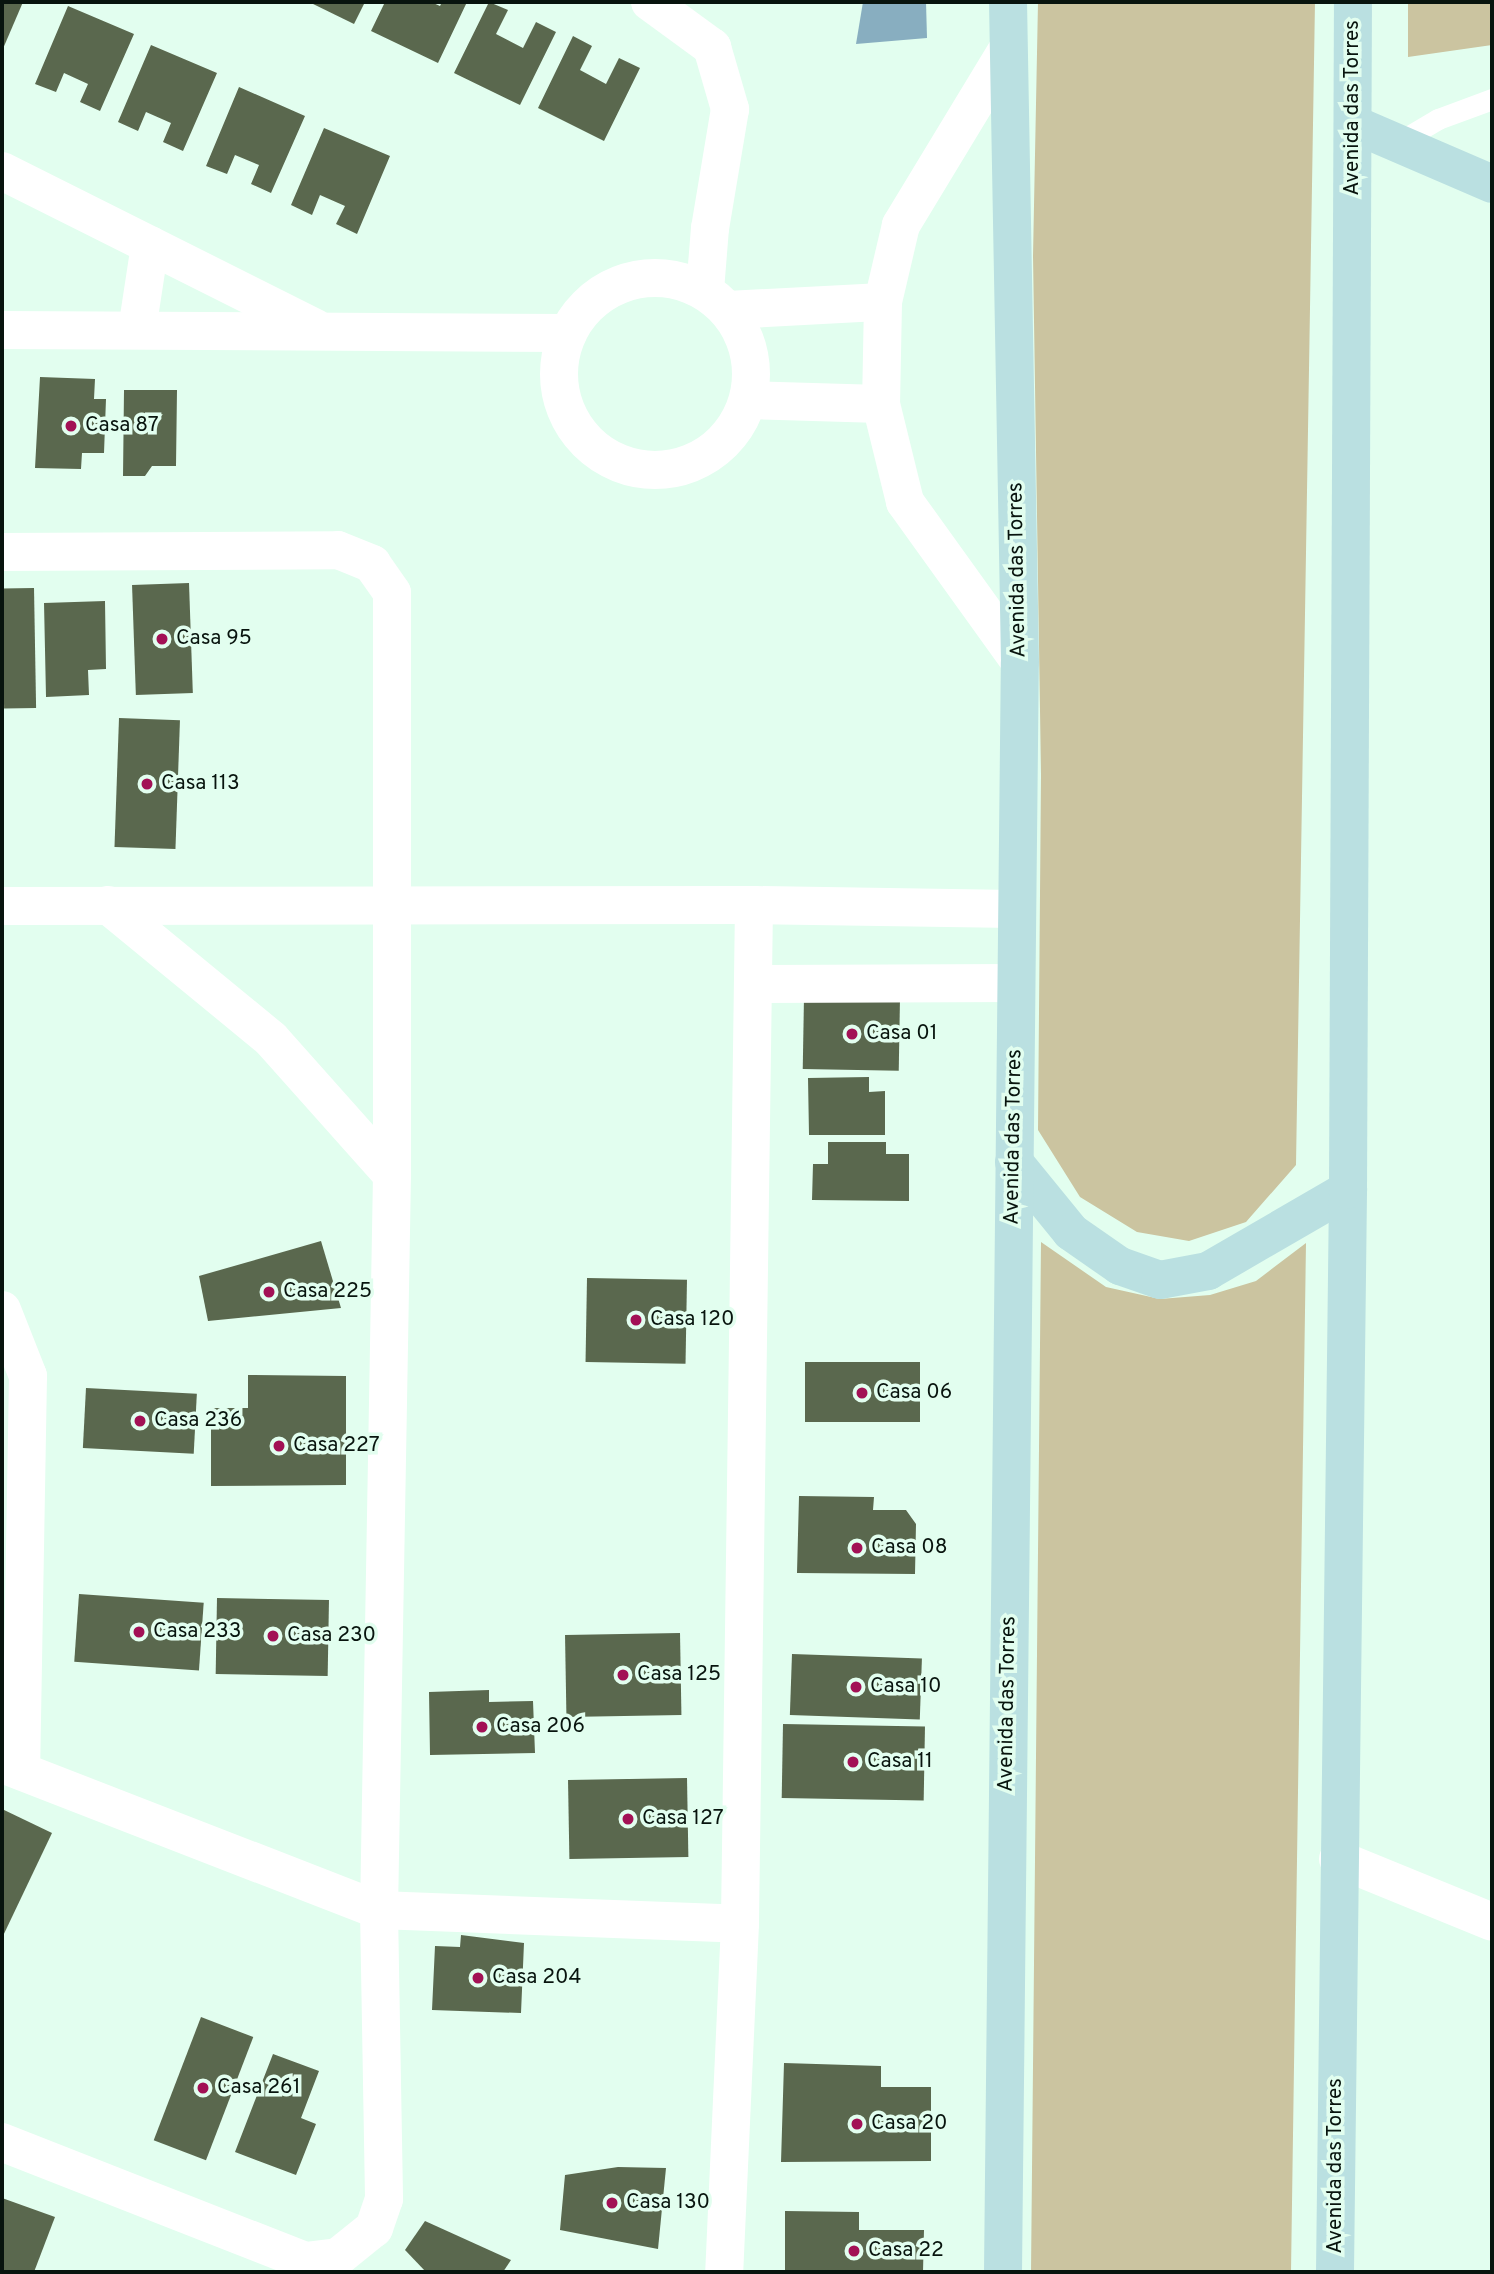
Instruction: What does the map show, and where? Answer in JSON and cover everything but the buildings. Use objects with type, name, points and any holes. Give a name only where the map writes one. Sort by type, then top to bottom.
[{"type":"main road","name":"Avenida das Torres","points":[[1003,2272],[1020,662],[1008,2]]},
{"type":"main road","name":"Avenida das Torres","points":[[1335,2272],[1348,1190],[1353,2]]},
{"type":"main road","points":[[1353,124],[1492,184]]},
{"type":"main road","points":[[1014,1161],[1071,1232],[1120,1266],[1160,1280],[1208,1271],[1348,1190]]},
{"type":"street","points":[[650,2],[712,47],[730,109],[710,228],[716,300]]},
{"type":"street","points":[[1007,50],[901,225],[883,302],[881,404],[905,502],[1020,662]]},
{"type":"street","points":[[2,171],[323,332]]},
{"type":"street","points":[[137,330],[150,245]]},
{"type":"street","points":[[642,277],[675,279],[716,300],[746,337],[752,368],[749,400],[737,426],[718,448],[692,463],[664,471],[626,466],[585,442],[569,418],[559,380],[568,333],[586,306],[612,287],[642,277]]},
{"type":"street","points":[[716,300],[883,302]]},
{"type":"street","points":[[2,330],[568,333]]},
{"type":"street","points":[[749,400],[881,404]]},
{"type":"street","points":[[2,552],[338,550],[372,564],[392,593],[392,1175],[379,1910],[384,2199],[374,2228],[338,2257],[305,2260],[2,2141]]},
{"type":"street","points":[[108,905],[271,1039],[392,1175]]},
{"type":"street","points":[[724,2272],[740,1924],[754,905]]},
{"type":"street","points":[[2,906],[390,908],[754,905],[1016,909]]},
{"type":"street","points":[[753,984],[1016,983]]},
{"type":"street","points":[[2,1310],[28,1376],[12,1767],[379,1910],[740,1924]]},
{"type":"street","points":[[1338,1860],[1492,1922]]},
{"type":"lane","points":[[1399,142],[1438,119],[1492,99]]},
{"type":"shaded area","points":[[1038,2],[1315,2],[1296,1165],[1246,1222],[1189,1241],[1137,1232],[1080,1197],[1038,1130],[1041,775],[1033,256]]},
{"type":"shaded area","points":[[1408,2],[1492,2],[1492,45],[1408,57]]},
{"type":"shaded area","points":[[1041,1242],[1106,1287],[1160,1299],[1210,1295],[1256,1281],[1306,1243],[1291,2272],[1031,2272]]},
{"type":"water","points":[[863,2],[926,2],[927,38],[856,44]]},
{"type":"place","name":"Casa 87","points":[[71,426]]},
{"type":"place","name":"Casa 95","points":[[162,639]]},
{"type":"place","name":"Casa 113","points":[[147,784]]},
{"type":"place","name":"Casa 01","points":[[852,1034]]},
{"type":"place","name":"Casa 225","points":[[269,1292]]},
{"type":"place","name":"Casa 120","points":[[636,1320]]},
{"type":"place","name":"Casa 06","points":[[862,1393]]},
{"type":"place","name":"Casa 236","points":[[140,1421]]},
{"type":"place","name":"Casa 227","points":[[279,1446]]},
{"type":"place","name":"Casa 08","points":[[857,1548]]},
{"type":"place","name":"Casa 233","points":[[139,1632]]},
{"type":"place","name":"Casa 230","points":[[273,1636]]},
{"type":"place","name":"Casa 125","points":[[623,1675]]},
{"type":"place","name":"Casa 10","points":[[856,1687]]},
{"type":"place","name":"Casa 206","points":[[482,1727]]},
{"type":"place","name":"Casa 11","points":[[853,1762]]},
{"type":"place","name":"Casa 127","points":[[628,1819]]},
{"type":"place","name":"Casa 204","points":[[478,1978]]},
{"type":"place","name":"Casa 261","points":[[203,2088]]},
{"type":"place","name":"Casa 20","points":[[857,2124]]},
{"type":"place","name":"Casa 130","points":[[612,2203]]},
{"type":"place","name":"Casa 22","points":[[854,2251]]}]
